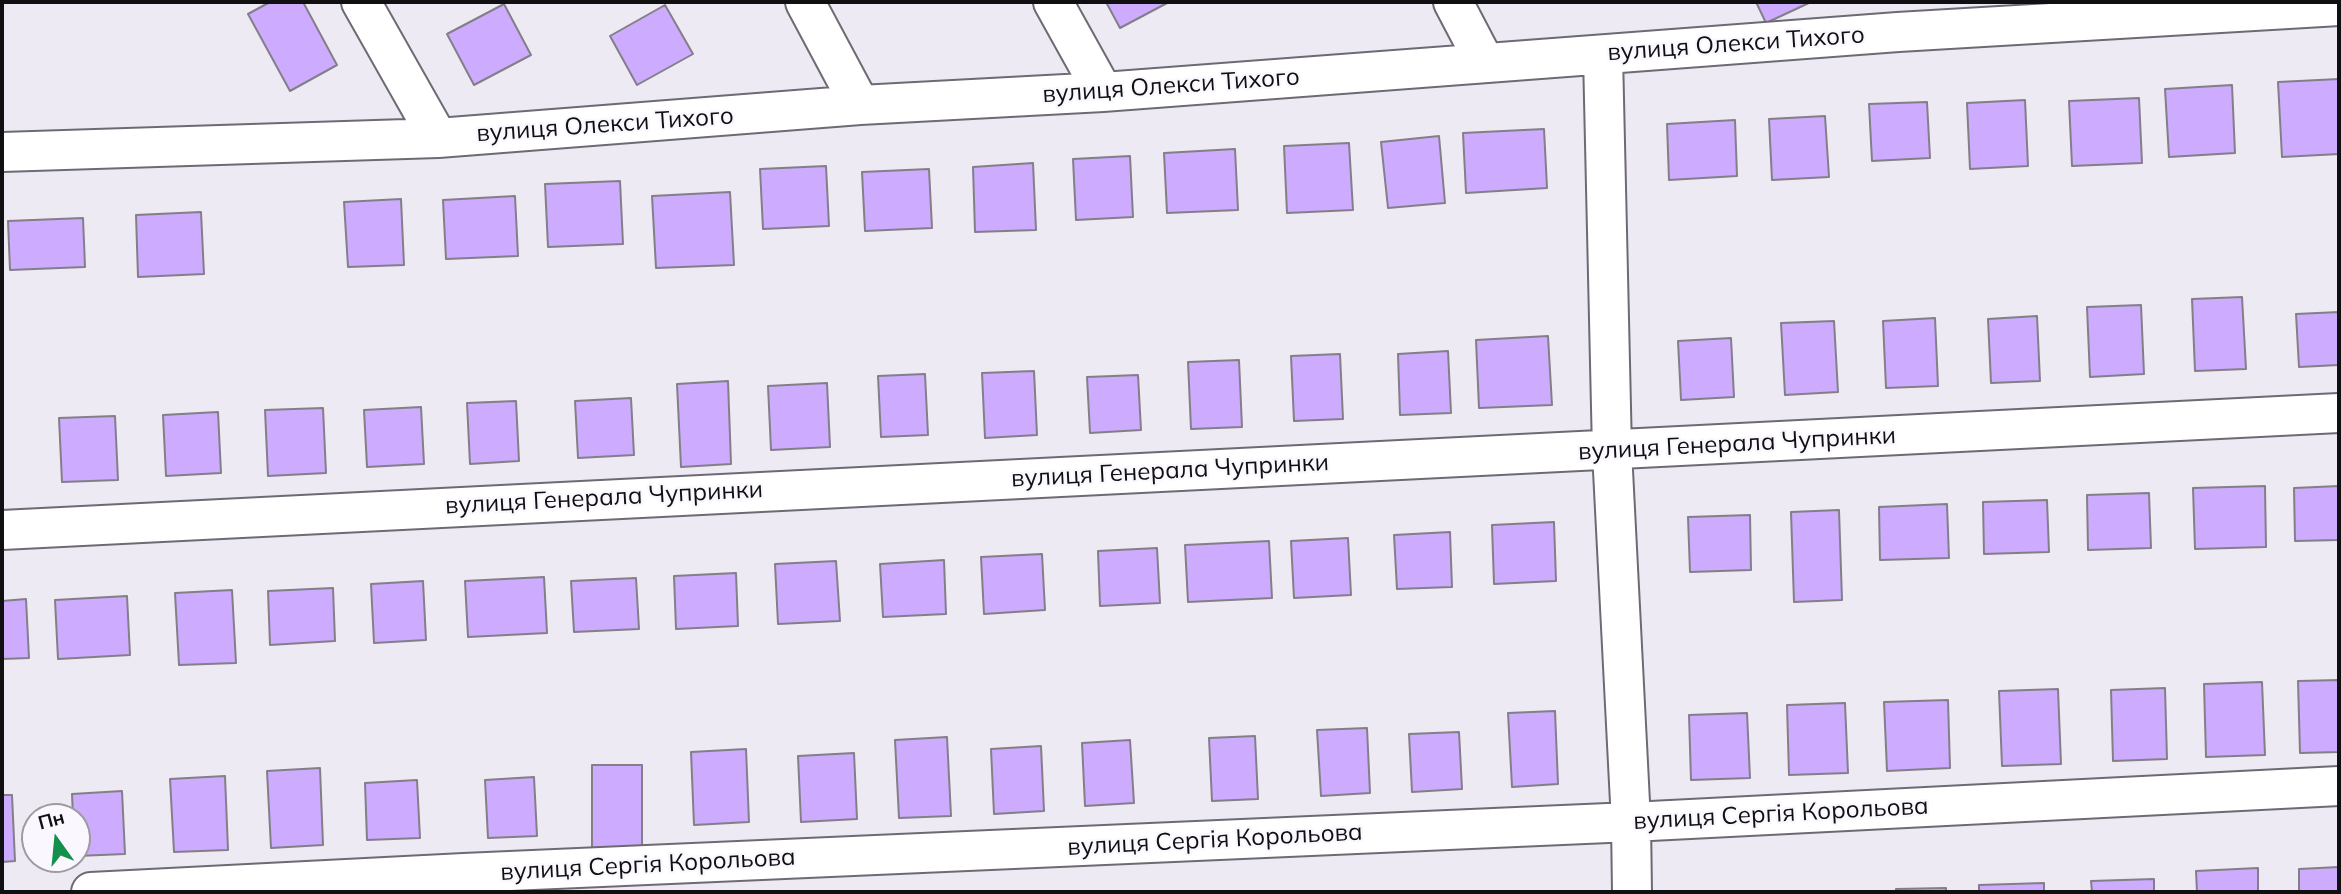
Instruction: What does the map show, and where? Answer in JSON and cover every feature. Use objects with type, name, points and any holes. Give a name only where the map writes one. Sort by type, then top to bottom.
[{"type":"street","points":[[361,2],[438,138]]},
{"type":"street","points":[[805,2],[860,105]]},
{"type":"street","points":[[1053,2],[1103,92]]},
{"type":"street","points":[[1453,2],[1485,63]]},
{"type":"street","name":"вулиця Олекси Тихого","points":[[2,152],[438,138],[860,105],[1103,92],[1603,55],[1890,17],[2339,6]]},
{"type":"street","points":[[1603,55],[1612,451],[1631,822],[1632,892]]},
{"type":"street","name":"вулиця Генерала Чупринки","points":[[2,530],[851,485],[1612,451],[2339,413]]},
{"type":"street","name":"вулиця Сергія Корольова","points":[[90,892],[464,883],[2339,786]]},
{"type":"building","points":[[270,2],[303,2],[337,65],[290,91],[248,14]]},
{"type":"building","points":[[1106,2],[1169,2],[1120,28]]},
{"type":"building","points":[[1756,2],[1811,2],[1766,23]]},
{"type":"building","points":[[504,4],[531,55],[474,85],[447,34]]},
{"type":"building","points":[[665,5],[693,54],[637,85],[610,36]]},
{"type":"building","points":[[2339,79],[2339,154],[2282,157],[2278,82]]},
{"type":"building","points":[[2232,85],[2235,153],[2169,157],[2165,89]]},
{"type":"building","points":[[2139,98],[2142,163],[2072,166],[2069,101]]},
{"type":"building","points":[[2025,100],[2028,166],[1970,169],[1967,103]]},
{"type":"building","points":[[1927,102],[1930,158],[1872,161],[1869,104]]},
{"type":"building","points":[[1825,116],[1829,177],[1772,180],[1769,119]]},
{"type":"building","points":[[1735,120],[1737,176],[1669,180],[1667,124]]},
{"type":"building","points":[[1544,129],[1547,188],[1466,193],[1463,133]]},
{"type":"building","points":[[1439,136],[1445,203],[1388,208],[1381,142]]},
{"type":"building","points":[[1349,143],[1353,210],[1287,213],[1284,146]]},
{"type":"building","points":[[1235,149],[1238,210],[1167,213],[1164,153]]},
{"type":"building","points":[[1130,156],[1133,217],[1076,220],[1073,159]]},
{"type":"building","points":[[1033,163],[1036,230],[975,232],[973,167]]},
{"type":"building","points":[[826,166],[829,226],[763,229],[760,169]]},
{"type":"building","points":[[929,169],[932,228],[865,231],[862,172]]},
{"type":"building","points":[[620,181],[623,244],[548,247],[545,184]]},
{"type":"building","points":[[730,192],[734,265],[656,268],[652,196]]},
{"type":"building","points":[[515,196],[518,256],[446,259],[443,200]]},
{"type":"building","points":[[401,199],[404,265],[348,267],[344,202]]},
{"type":"building","points":[[201,212],[204,274],[138,277],[136,215]]},
{"type":"building","points":[[83,218],[85,267],[10,270],[8,221]]},
{"type":"building","points":[[2242,297],[2246,369],[2195,371],[2192,299]]},
{"type":"building","points":[[2141,305],[2144,374],[2090,377],[2087,307]]},
{"type":"building","points":[[2339,312],[2339,365],[2299,367],[2296,314]]},
{"type":"building","points":[[2037,316],[2040,381],[1991,383],[1988,319]]},
{"type":"building","points":[[1935,318],[1938,386],[1886,388],[1883,321]]},
{"type":"building","points":[[1834,321],[1838,392],[1785,395],[1781,323]]},
{"type":"building","points":[[1548,336],[1552,405],[1479,408],[1476,340]]},
{"type":"building","points":[[1731,338],[1734,397],[1681,400],[1678,341]]},
{"type":"building","points":[[1448,351],[1451,413],[1400,415],[1398,354]]},
{"type":"building","points":[[1340,354],[1343,419],[1294,421],[1291,356]]},
{"type":"building","points":[[1239,360],[1242,427],[1191,429],[1188,362]]},
{"type":"building","points":[[1034,371],[1037,435],[985,438],[982,373]]},
{"type":"building","points":[[925,374],[928,435],[881,437],[878,376]]},
{"type":"building","points":[[1138,375],[1141,430],[1090,433],[1087,377]]},
{"type":"building","points":[[728,381],[731,464],[681,467],[677,384]]},
{"type":"building","points":[[827,383],[830,447],[771,450],[768,386]]},
{"type":"building","points":[[631,398],[634,455],[578,458],[575,401]]},
{"type":"building","points":[[516,401],[519,461],[470,464],[467,403]]},
{"type":"building","points":[[421,407],[424,464],[367,467],[364,410]]},
{"type":"building","points":[[323,408],[326,473],[268,476],[265,410]]},
{"type":"building","points":[[218,412],[221,473],[166,476],[163,415]]},
{"type":"building","points":[[115,416],[118,480],[62,482],[59,418]]},
{"type":"building","points":[[2265,486],[2266,547],[2195,549],[2193,488]]},
{"type":"building","points":[[2339,486],[2339,540],[2295,541],[2294,488]]},
{"type":"building","points":[[2149,493],[2151,548],[2088,550],[2087,495]]},
{"type":"building","points":[[2047,500],[2049,552],[1984,554],[1983,502]]},
{"type":"building","points":[[1947,504],[1949,558],[1880,560],[1879,507]]},
{"type":"building","points":[[1839,510],[1842,600],[1794,602],[1791,512]]},
{"type":"building","points":[[1750,515],[1751,570],[1690,572],[1688,517]]},
{"type":"building","points":[[1554,522],[1556,581],[1494,584],[1492,525]]},
{"type":"building","points":[[1450,532],[1452,587],[1397,589],[1394,535]]},
{"type":"building","points":[[1348,538],[1351,595],[1294,598],[1291,541]]},
{"type":"building","points":[[1269,541],[1272,598],[1188,602],[1185,545]]},
{"type":"building","points":[[1157,548],[1160,603],[1100,606],[1098,551]]},
{"type":"building","points":[[1042,554],[1045,610],[984,614],[981,557]]},
{"type":"building","points":[[944,560],[946,614],[883,617],[880,564]]},
{"type":"building","points":[[836,561],[840,621],[778,624],[775,564]]},
{"type":"building","points":[[736,573],[738,626],[676,629],[674,576]]},
{"type":"building","points":[[544,577],[547,633],[468,637],[465,581]]},
{"type":"building","points":[[636,578],[639,629],[574,632],[571,581]]},
{"type":"building","points":[[423,581],[426,640],[374,643],[371,584]]},
{"type":"building","points":[[333,588],[335,641],[270,645],[268,591]]},
{"type":"building","points":[[232,590],[236,663],[179,665],[175,593]]},
{"type":"building","points":[[127,596],[130,655],[58,659],[55,600]]},
{"type":"building","points":[[26,599],[29,658],[2,659],[2,601]]},
{"type":"building","points":[[2339,680],[2339,752],[2300,753],[2298,681]]},
{"type":"building","points":[[2262,682],[2265,755],[2206,757],[2204,684]]},
{"type":"building","points":[[2165,688],[2167,759],[2113,761],[2111,690]]},
{"type":"building","points":[[2058,689],[2061,764],[2002,766],[1999,691]]},
{"type":"building","points":[[1948,700],[1950,768],[1887,771],[1884,702]]},
{"type":"building","points":[[1845,703],[1848,773],[1789,775],[1787,705]]},
{"type":"building","points":[[1555,711],[1558,784],[1512,787],[1508,713]]},
{"type":"building","points":[[1747,713],[1750,778],[1691,780],[1689,715]]},
{"type":"building","points":[[1367,728],[1370,793],[1321,796],[1317,730]]},
{"type":"building","points":[[1459,732],[1462,789],[1412,792],[1409,734]]},
{"type":"building","points":[[1255,736],[1258,799],[1212,801],[1209,738]]},
{"type":"building","points":[[947,737],[951,816],[899,818],[895,740]]},
{"type":"building","points":[[1130,740],[1134,803],[1085,806],[1082,743]]},
{"type":"building","points":[[1041,746],[1044,811],[994,814],[991,749]]},
{"type":"building","points":[[746,749],[749,822],[694,825],[691,752]]},
{"type":"building","points":[[854,753],[857,819],[801,822],[798,756]]},
{"type":"building","points":[[592,765],[642,765],[642,848],[592,848]]},
{"type":"building","points":[[320,768],[323,845],[271,848],[267,771]]},
{"type":"building","points":[[225,776],[228,850],[174,852],[170,779]]},
{"type":"building","points":[[534,777],[537,836],[488,838],[485,780]]},
{"type":"building","points":[[417,780],[420,838],[367,840],[365,783]]},
{"type":"building","points":[[122,791],[125,854],[91,855],[91,803],[72,803],[72,794]]},
{"type":"building","points":[[2,795],[12,795],[15,861],[2,862]]},
{"type":"building","points":[[2339,867],[2339,892],[2299,892],[2299,869]]},
{"type":"building","points":[[2258,868],[2258,892],[2197,892],[2196,871]]},
{"type":"building","points":[[2154,879],[2154,892],[2092,892],[2091,881]]},
{"type":"building","points":[[2044,883],[2044,892],[1979,892],[1979,885]]},
{"type":"building","points":[[1946,888],[1946,892],[1896,892],[1896,889]]}]
